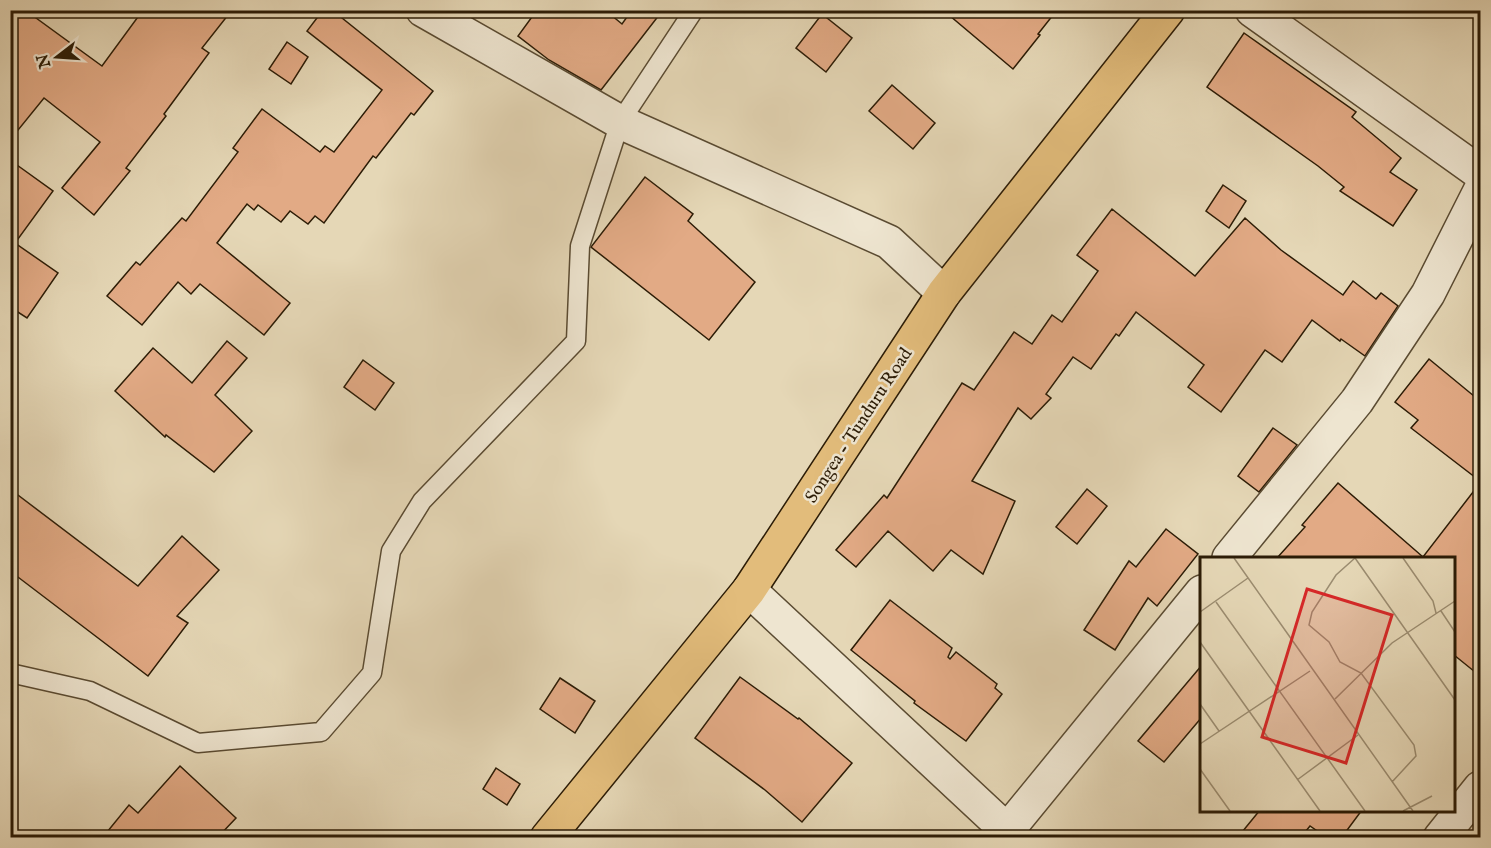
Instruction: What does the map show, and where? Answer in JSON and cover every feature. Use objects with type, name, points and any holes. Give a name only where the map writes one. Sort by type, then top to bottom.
[{"type":"highway","name":"Songea - Tunduru Road","points":[[547,837],[749,590],[944,293],[1168,10]]},
{"type":"street","points":[[423,10],[621,122],[889,242],[944,293]]},
{"type":"street","points":[[1252,10],[1480,173]]},
{"type":"street","points":[[1229,557],[1357,401],[1428,294],[1480,191]]},
{"type":"street","points":[[749,590],[1008,835],[1200,595]]},
{"type":"street","points":[[1440,837],[1480,788]]},
{"type":"lane","points":[[10,673],[90,691],[198,743],[321,732],[372,673],[391,551],[423,501],[576,341],[580,246],[621,122],[694,10]]},
{"type":"building","points":[[10,10],[25,10],[102,66],[143,10],[232,10],[202,48],[209,53],[164,114],[166,116],[126,168],[130,171],[94,215],[62,188],[100,142],[44,98],[10,140]]},
{"type":"building","points":[[323,10],[332,10],[433,91],[414,115],[411,113],[376,158],[373,156],[324,223],[315,216],[308,224],[290,211],[281,222],[258,205],[254,210],[247,204],[217,243],[290,303],[264,335],[200,284],[191,294],[178,282],[142,325],[107,296],[136,262],[140,265],[182,218],[186,221],[238,152],[233,148],[262,109],[320,152],[325,146],[334,152],[382,90],[307,31]]},
{"type":"building","points":[[537,10],[605,10],[622,24],[632,10],[663,10],[601,90],[549,60],[518,36]]},
{"type":"building","points":[[943,10],[1057,10],[1013,69]]},
{"type":"building","points":[[822,14],[852,38],[826,72],[796,48]]},
{"type":"building","points":[[1244,33],[1356,112],[1352,117],[1401,158],[1390,172],[1417,190],[1393,226],[1340,191],[1344,187],[1318,166],[1207,87]]},
{"type":"building","points":[[287,42],[308,57],[291,84],[269,69]]},
{"type":"building","points":[[892,85],[935,123],[913,149],[869,111]]},
{"type":"building","points":[[10,160],[53,191],[15,243],[58,273],[27,318],[10,307]]},
{"type":"building","points":[[645,177],[693,214],[688,221],[755,282],[709,340],[591,247]]},
{"type":"building","points":[[1223,185],[1246,201],[1229,228],[1206,211]]},
{"type":"building","points":[[1112,209],[1195,276],[1245,218],[1281,250],[1343,295],[1353,281],[1376,299],[1381,293],[1398,306],[1365,356],[1312,320],[1282,362],[1265,350],[1221,412],[1188,387],[1204,365],[1136,312],[1119,336],[1116,334],[1091,369],[1073,357],[1046,394],[1051,398],[1031,419],[1018,408],[972,481],[1015,501],[983,574],[951,550],[933,571],[888,531],[856,567],[836,550],[884,495],[887,498],[962,383],[974,390],[1014,332],[1032,344],[1052,315],[1062,322],[1098,271],[1077,255]]},
{"type":"building","points":[[227,341],[247,358],[215,395],[252,431],[214,472],[166,435],[165,437],[115,391],[153,348],[192,383]]},
{"type":"building","points":[[1429,359],[1480,401],[1480,481],[1411,428],[1418,420],[1395,402]]},
{"type":"building","points":[[363,360],[394,383],[375,410],[344,387]]},
{"type":"building","points":[[1273,428],[1297,445],[1259,492],[1238,476]]},
{"type":"building","points":[[1338,483],[1423,557],[1278,557],[1305,527],[1302,525]]},
{"type":"building","points":[[1480,483],[1480,676],[1455,656],[1455,557],[1423,557]]},
{"type":"building","points":[[10,489],[138,586],[182,536],[219,570],[177,616],[188,623],[148,676],[10,571]]},
{"type":"building","points":[[1087,489],[1107,506],[1077,544],[1056,527]]},
{"type":"building","points":[[1166,529],[1198,554],[1157,606],[1148,598],[1115,650],[1084,630],[1129,561],[1136,567]]},
{"type":"building","points":[[890,600],[952,648],[948,657],[950,659],[956,652],[997,684],[995,688],[1002,694],[966,741],[914,703],[915,701],[851,650]]},
{"type":"building","points":[[1200,667],[1200,719],[1164,762],[1138,741]]},
{"type":"building","points":[[740,677],[799,718],[852,763],[802,822],[765,790],[695,738]]},
{"type":"building","points":[[560,678],[595,701],[575,733],[540,709]]},
{"type":"building","points":[[180,766],[236,818],[218,837],[103,837],[129,805],[138,813]]},
{"type":"building","points":[[496,768],[520,784],[507,805],[483,789]]},
{"type":"building","points":[[1258,812],[1361,812],[1342,837],[1326,837],[1310,826],[1301,837],[1238,837]]}]
